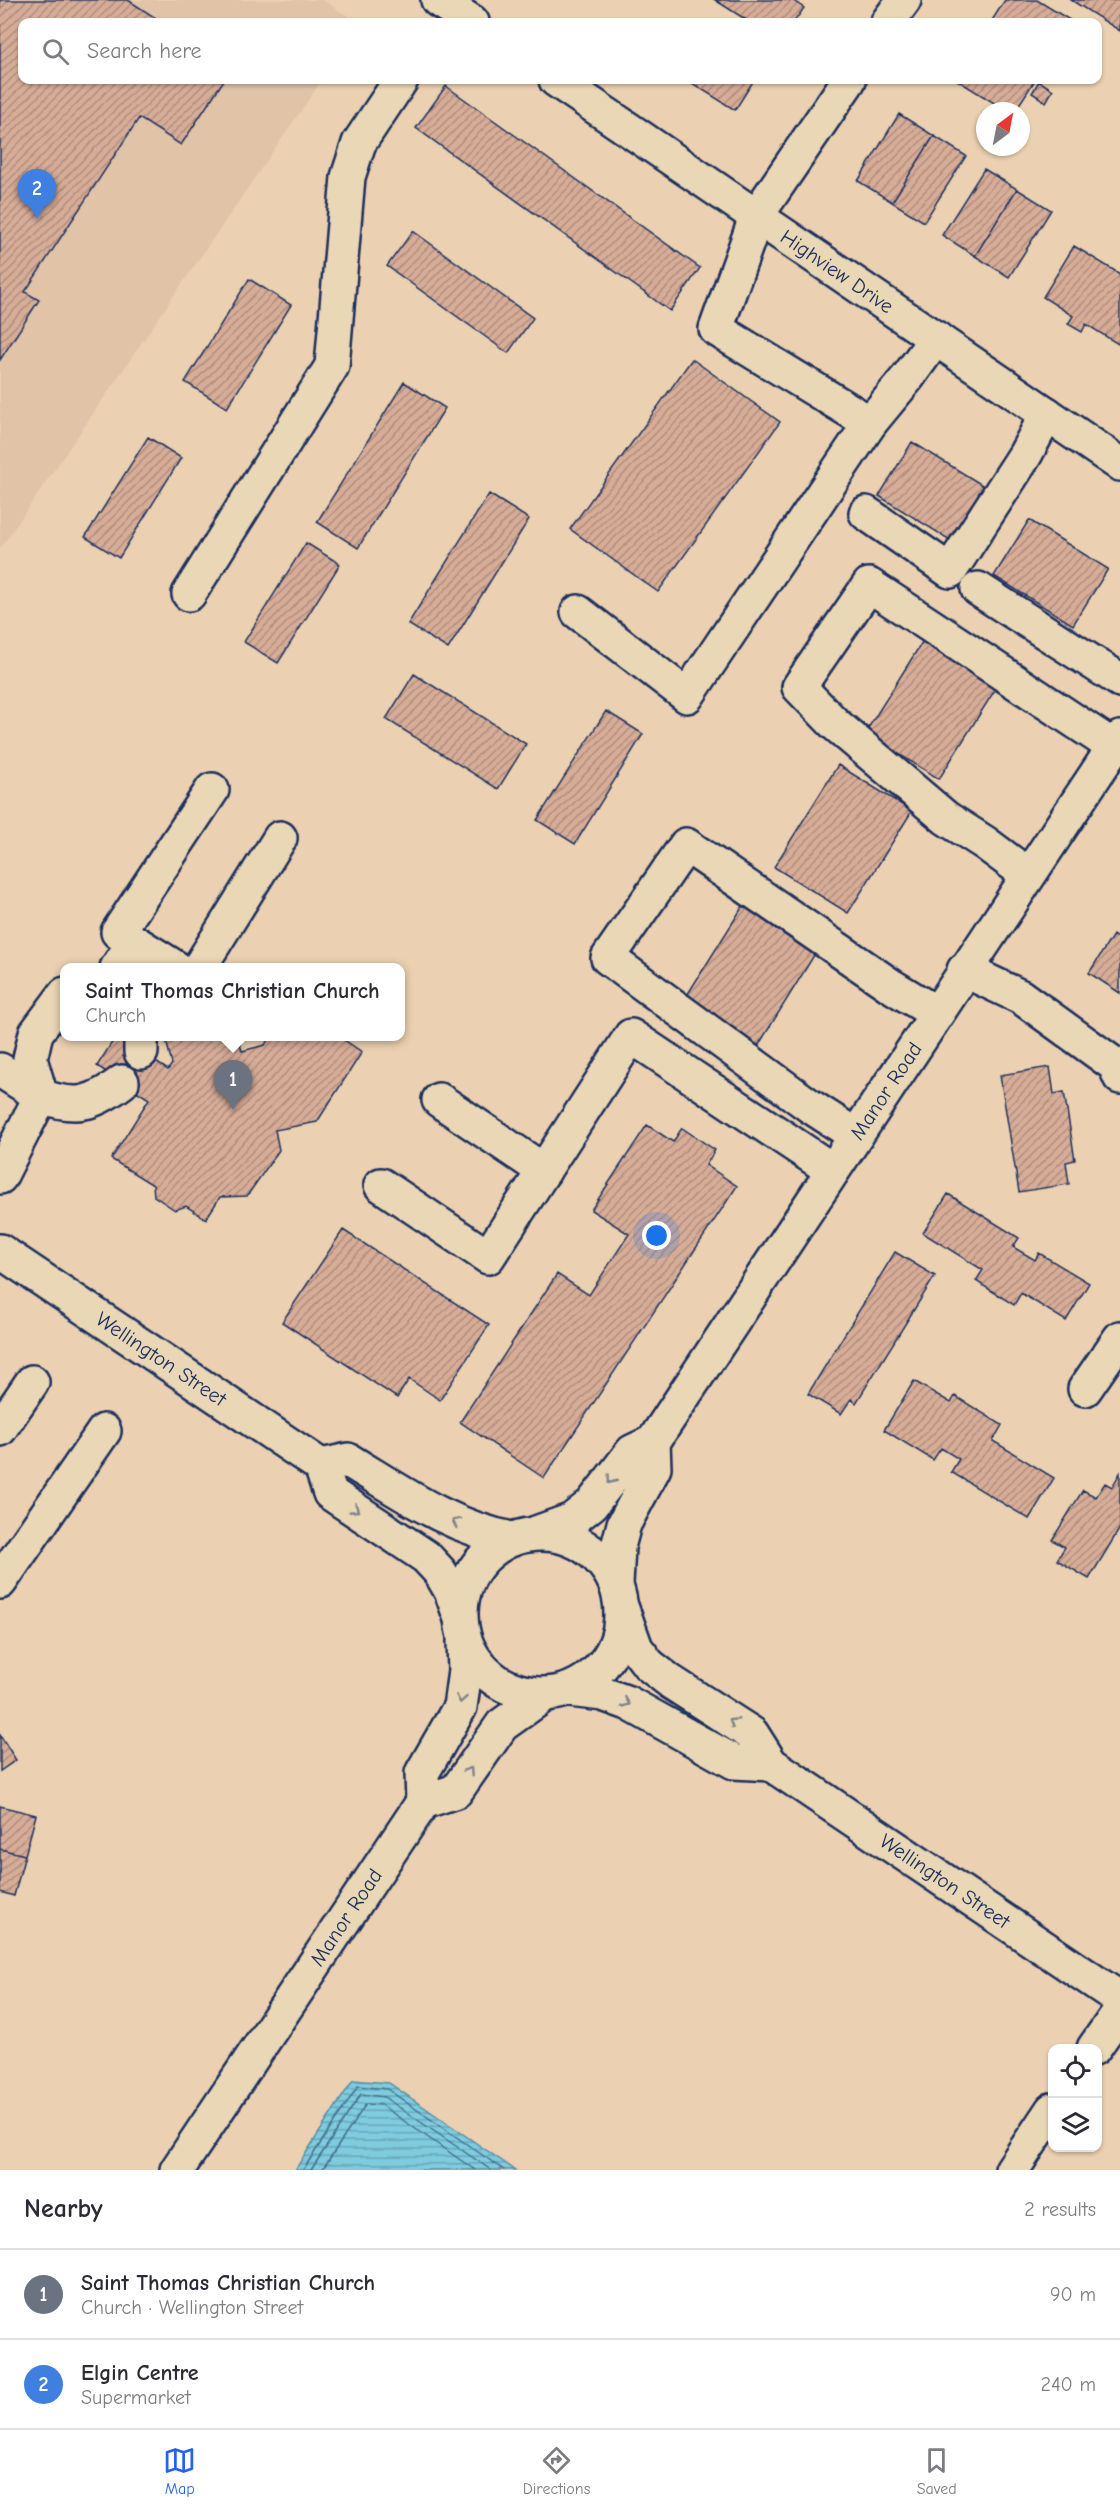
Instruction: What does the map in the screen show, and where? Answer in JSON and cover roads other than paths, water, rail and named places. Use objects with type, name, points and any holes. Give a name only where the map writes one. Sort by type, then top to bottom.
[{"type":"street","points":[[891,18],[904,0]]},
{"type":"street","points":[[189,594],[332,366],[348,177],[359,143],[399,84]]},
{"type":"street","name":"Highview Drive","points":[[562,84],[1120,464]]},
{"type":"street","points":[[846,84],[757,215],[716,328],[870,423]]},
{"type":"street","points":[[578,612],[687,696],[870,423],[908,378],[936,338]]},
{"type":"street","points":[[866,513],[950,572],[1025,455],[1047,414]]},
{"type":"street","points":[[1028,875],[946,818],[834,723],[799,687],[869,585],[1117,743]]},
{"type":"street","points":[[978,589],[1120,680]]},
{"type":"street","name":"Manor Road","points":[[524,1536],[572,1520],[592,1504],[632,1452],[653,1442],[964,970],[1117,743]]},
{"type":"street","points":[[157,963],[126,955],[118,932],[212,790]]},
{"type":"street","points":[[202,963],[280,838]]},
{"type":"street","points":[[855,1135],[800,1099],[608,958],[686,845],[890,985],[936,1013]]},
{"type":"street","points":[[964,970],[1021,997],[1115,1065],[1120,1077]]},
{"type":"street","points":[[0,1177],[41,1096],[30,1059],[36,1033],[60,1001]]},
{"type":"street","points":[[381,1185],[488,1257],[631,1036],[832,1170]]},
{"type":"street","points":[[0,1070],[41,1096],[59,1103],[81,1104],[102,1097],[122,1082]]},
{"type":"street","points":[[439,1100],[544,1171]]},
{"type":"street","name":"Wellington Street","points":[[0,1251],[321,1466]]},
{"type":"street","points":[[1085,1389],[1120,1338]]},
{"type":"street","points":[[0,1429],[32,1382]]},
{"type":"street","points":[[0,1582],[104,1431]]},
{"type":"street","points":[[524,1536],[491,1550],[475,1568],[463,1591],[462,1628],[465,1671],[460,1707],[422,1773],[423,1802],[456,1791],[502,1725],[557,1692],[591,1678],[608,1659],[619,1635],[618,1547],[624,1524],[654,1468],[653,1442]]},
{"type":"street","points":[[619,1597],[602,1562],[582,1545],[560,1536],[489,1534],[459,1524],[426,1507],[348,1460],[321,1466],[330,1492],[426,1557],[440,1572],[451,1591],[476,1664],[495,1681],[518,1692],[603,1694],[628,1703],[734,1762],[771,1764]]},
{"type":"street","name":"Wellington Street","points":[[619,1597],[636,1648],[649,1665],[671,1682],[752,1734],[771,1764],[1120,1999]]},
{"type":"street","name":"Manor Road","points":[[177,2170],[423,1802]]},
{"type":"street","points":[[1097,2044],[1120,2011]]},
{"type":"street","points":[[1012,2170],[1048,2117]]},
{"type":"water","points":[[353,2080],[389,2083],[515,2170],[295,2170]]},
{"type":"place","name":"Elgin Centre","points":[[37,219]]},
{"type":"place","name":"Saint Thomas Christian Church","points":[[233,1110]]}]
